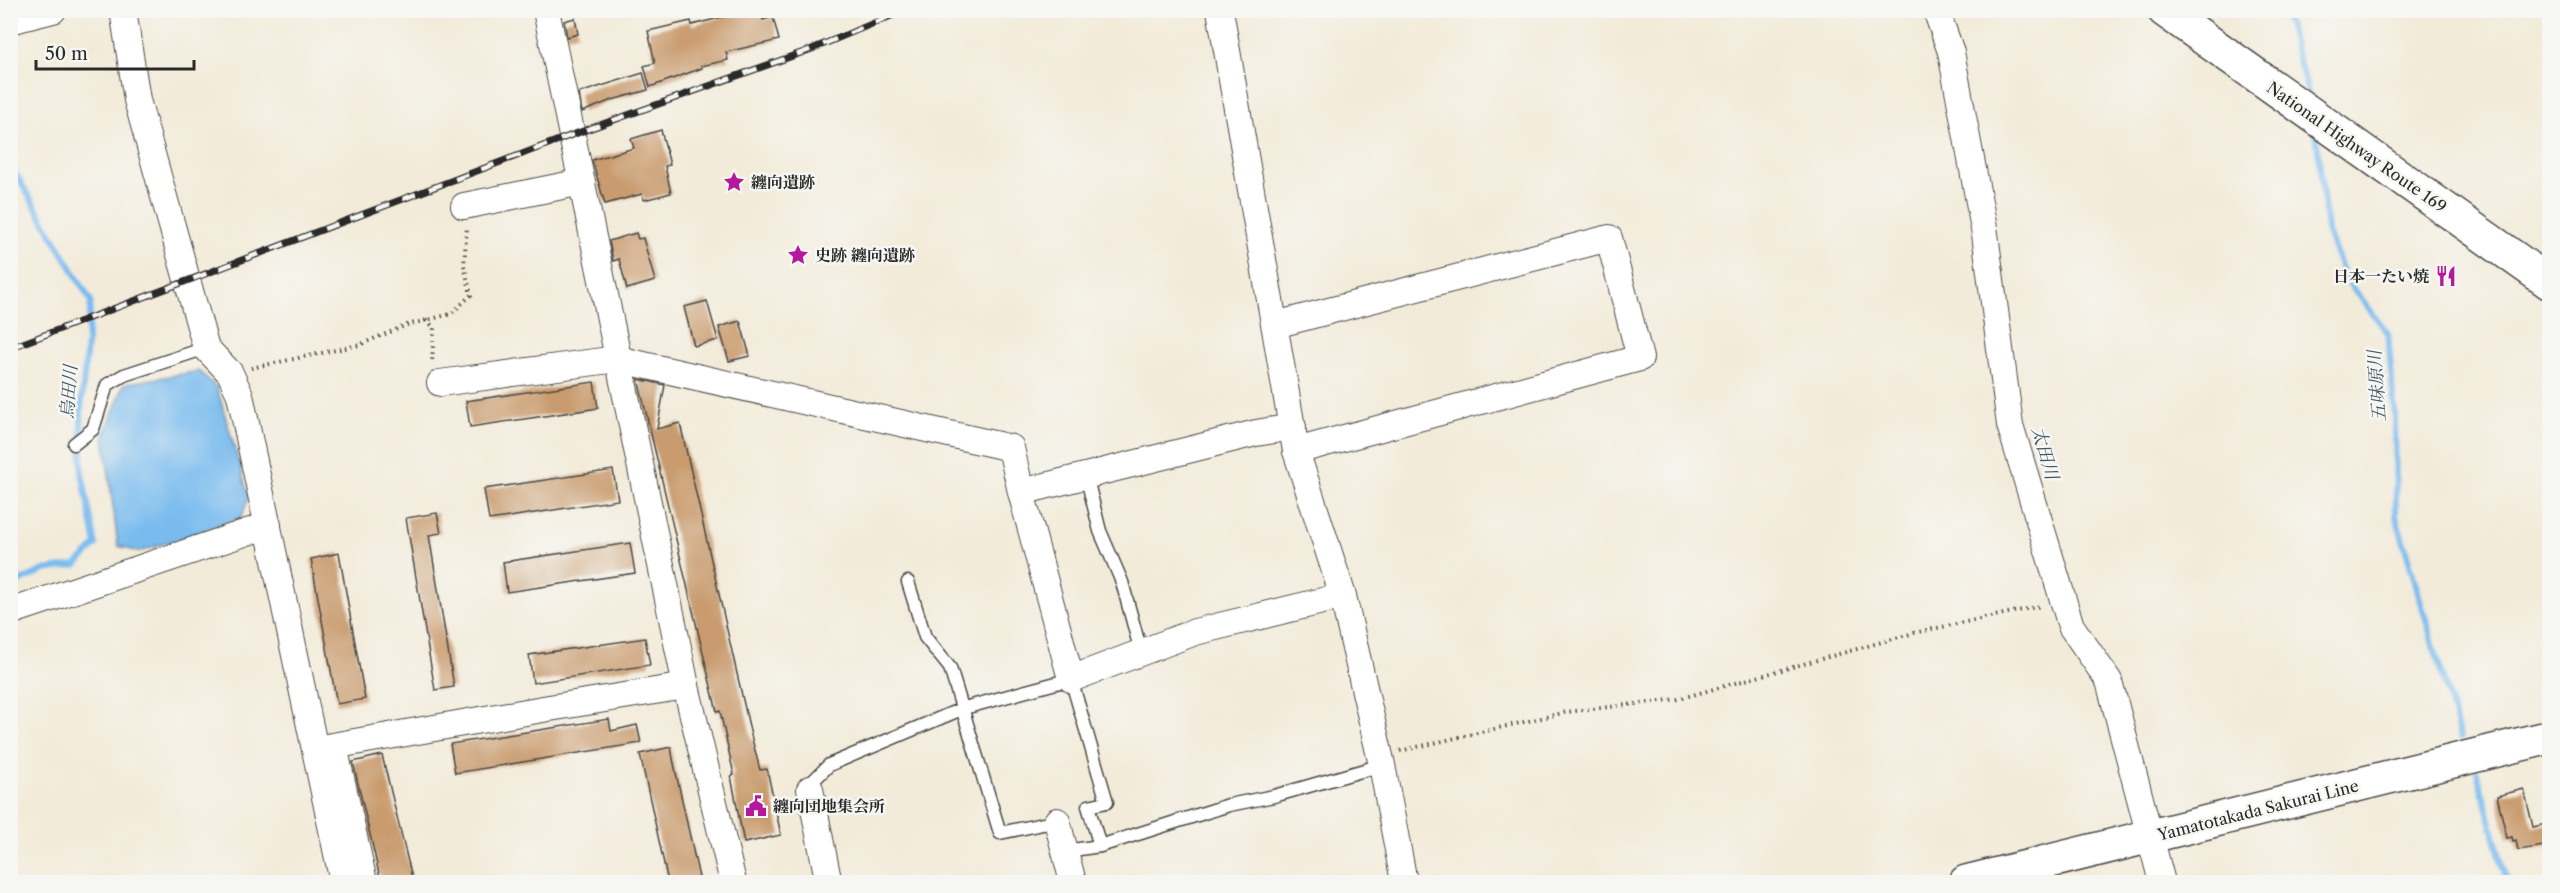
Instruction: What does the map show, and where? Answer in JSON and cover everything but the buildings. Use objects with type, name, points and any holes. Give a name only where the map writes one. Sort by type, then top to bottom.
[{"type":"main road","name":"National Highway Route 169","points":[[2164,10],[2550,283]]},
{"type":"main road","name":"Yamatotakada Sakurai Line","points":[[1966,882],[2550,737]]},
{"type":"street","points":[[10,21],[53,10]]},
{"type":"street","points":[[123,10],[137,100],[206,348],[230,373],[240,395],[268,525],[324,748],[364,882]]},
{"type":"street","points":[[546,10],[686,687],[733,882]]},
{"type":"street","points":[[1220,10],[1294,439],[1343,596],[1380,760],[1404,882]]},
{"type":"street","points":[[1936,10],[1951,52],[1985,234],[2010,425],[2071,626],[2109,681],[2162,882]]},
{"type":"street","points":[[464,206],[582,182]]},
{"type":"street","points":[[1021,492],[1256,433],[1294,439],[1640,358],[1609,238],[1275,325]]},
{"type":"street","points":[[440,383],[617,359],[1011,448],[1071,679],[1195,632],[1343,596]]},
{"type":"street","points":[[10,612],[268,525]]},
{"type":"street","points":[[324,748],[543,709],[686,687]]},
{"type":"street","points":[[324,748],[343,882]]},
{"type":"street","points":[[810,789],[828,879],[825,882]]},
{"type":"street","points":[[1057,821],[1073,882]]},
{"type":"lane","points":[[74,444],[93,429],[107,385],[124,375],[206,348]]},
{"type":"lane","points":[[1086,476],[1100,531],[1122,582],[1140,652]]},
{"type":"lane","points":[[909,582],[925,637],[950,668],[1000,833],[1057,821]]},
{"type":"lane","points":[[810,789],[814,780],[829,765],[964,708],[1071,679],[1107,802],[1088,806],[1100,846]]},
{"type":"lane","points":[[1066,851],[1100,846],[1229,805],[1274,795],[1380,760]]},
{"type":"path","points":[[230,373],[359,345],[426,320],[451,314],[471,296],[464,265],[468,220],[464,206]]},
{"type":"path","points":[[426,320],[434,327],[432,379],[440,383]]},
{"type":"path","points":[[1380,760],[1567,712],[1678,699],[1914,633],[2063,601]]},
{"type":"water","points":[[199,371],[217,388],[249,497],[241,518],[139,552],[118,546],[104,436],[124,384]]},
{"type":"waterway","name":"五味原川","points":[[2284,10],[2310,99]]},
{"type":"waterway","name":"五味原川","points":[[2316,133],[2327,230],[2346,279],[2388,333],[2395,417],[2396,516],[2460,737]]},
{"type":"waterway","name":"烏田川","points":[[10,164],[91,301],[81,409],[82,473],[96,545],[76,565],[44,570],[10,586]]},
{"type":"waterway","name":"五味原川","points":[[2477,772],[2507,882]]},
{"type":"waterway","name":"五味原川","points":[[2491,882],[2506,877]]},
{"type":"railway","points":[[10,348],[572,135],[812,49],[905,10]]},
{"type":"place","name":"纏向遺跡","points":[[734,182]]},
{"type":"place","name":"史跡 纏向遺跡","points":[[798,255]]},
{"type":"place","name":"日本一たい焼","points":[[2446,276]]},
{"type":"place","name":"纏向団地集会所","points":[[756,806]]},
{"type":"water label","name":"太田川","points":[[2045,453]]}]
